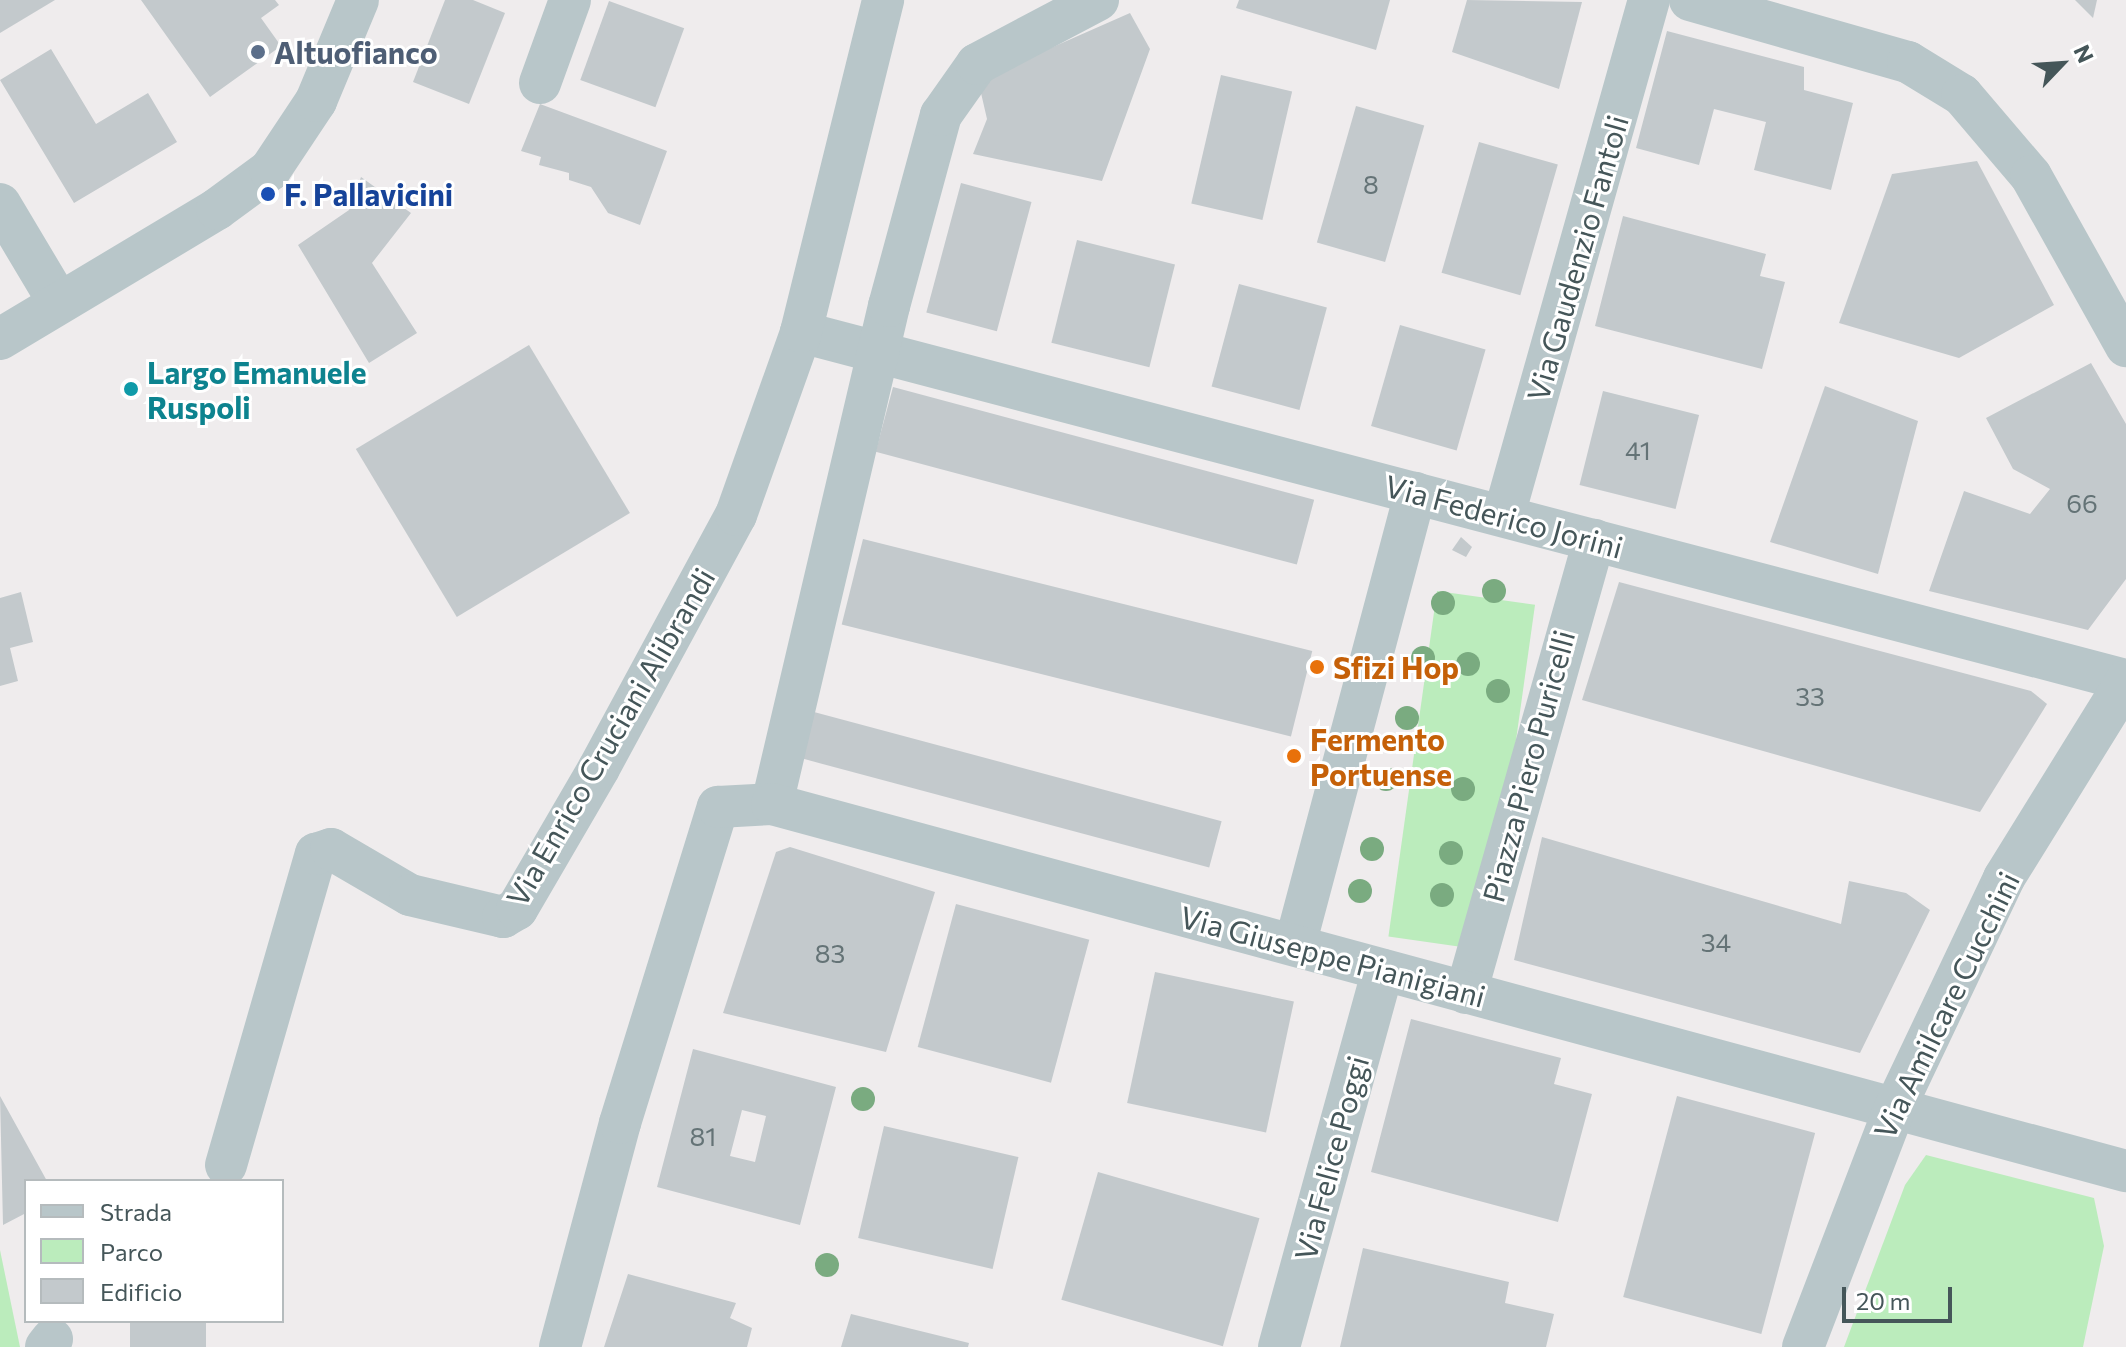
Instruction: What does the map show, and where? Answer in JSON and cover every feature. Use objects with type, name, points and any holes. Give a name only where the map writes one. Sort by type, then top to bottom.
[{"type":"street","points":[[0,339],[217,209],[270,170],[316,101],[358,0]]},
{"type":"street","points":[[540,83],[570,0]]},
{"type":"street","name":"Via Enrico Cruciani Alibrandi","points":[[226,1165],[316,854],[331,849],[410,895],[499,917],[517,909],[736,515],[801,332],[883,0]]},
{"type":"street","points":[[560,1347],[620,1123],[718,807],[772,804],[882,352],[892,291],[941,115],[952,93],[977,64],[1098,0]]},
{"type":"street","name":"Via Gaudenzio Fantoli","points":[[1504,515],[1649,0]]},
{"type":"street","points":[[1690,0],[1908,62],[1962,95],[2031,176],[2126,346]]},
{"type":"street","points":[[0,204],[59,303]]},
{"type":"street","points":[[801,332],[882,352]]},
{"type":"street","name":"Via Federico Jorini","points":[[882,352],[2126,680]]},
{"type":"street","points":[[1295,945],[1415,493]]},
{"type":"street","name":"Piazza Piero Puricelli","points":[[1466,993],[1594,540]]},
{"type":"street","name":"Via Amilcare Cucchini","points":[[1803,1347],[1894,1110],[2004,878],[2126,680]]},
{"type":"street","name":"Via Giuseppe Pianigiani","points":[[772,804],[2126,1171]]},
{"type":"street","name":"Via Felice Poggi","points":[[1279,1347],[1383,970]]},
{"type":"green space","points":[[1437,591],[1535,605],[1486,950],[1388,937]]},
{"type":"green space","points":[[1926,1155],[2094,1198],[2104,1246],[2083,1347],[1844,1347],[1905,1185]]},
{"type":"green space","points":[[0,1250],[20,1347],[0,1347]]},
{"type":"building","points":[[0,0],[55,0],[0,33]]},
{"type":"building","points":[[141,0],[275,0],[279,5],[261,18],[281,46],[210,97]]},
{"type":"building","points":[[445,0],[473,0],[505,13],[469,104],[413,82]]},
{"type":"building","points":[[1239,0],[1390,0],[1376,50],[1236,8]]},
{"type":"building","points":[[1467,0],[1582,2],[1559,89],[1452,52]]},
{"type":"building","points":[[2075,0],[2097,0],[2093,18]]},
{"type":"building","points":[[609,1],[684,28],[655,107],[580,80]]},
{"type":"building","points":[[1130,13],[1150,49],[1102,181],[973,154],[987,119],[978,80]]},
{"type":"building","points":[[1667,31],[1804,67],[1804,90],[1853,103],[1831,190],[1754,170],[1766,122],[1714,109],[1699,165],[1636,148]]},
{"type":"building","points":[[51,49],[96,124],[148,93],[177,142],[74,203],[0,80]]},
{"type":"building","points":[[1221,75],[1292,91],[1262,220],[1191,204]]},
{"type":"building","points":[[540,104],[667,151],[640,225],[608,213],[591,187],[569,180],[569,173],[539,165],[541,157],[521,151]]},
{"type":"building","points":[[1356,106],[1424,126],[1385,262],[1317,242]]},
{"type":"building","points":[[1479,142],[1558,165],[1520,295],[1442,273]]},
{"type":"building","points":[[1977,161],[2054,305],[1959,358],[1839,323],[1892,174]]},
{"type":"building","points":[[361,177],[411,213],[372,263],[417,333],[369,363],[298,245],[349,210]]},
{"type":"building","points":[[961,183],[1032,202],[997,331],[926,312]]},
{"type":"building","points":[[1623,216],[1766,254],[1760,276],[1785,282],[1762,369],[1595,326]]},
{"type":"building","points":[[1077,240],[1175,264],[1149,367],[1051,343]]},
{"type":"building","points":[[1239,284],[1327,308],[1299,410],[1212,386]]},
{"type":"building","points":[[1400,325],[1486,350],[1457,450],[1371,426]]},
{"type":"building","points":[[529,345],[630,513],[457,617],[356,449]]},
{"type":"building","points":[[2091,363],[2126,424],[2126,579],[2088,630],[1929,591],[1964,491],[2030,514],[2050,489],[2013,469],[1986,418]]},
{"type":"building","points":[[1825,386],[1918,421],[1878,574],[1770,542]]},
{"type":"building","points":[[893,387],[1314,500],[1297,565],[876,452]]},
{"type":"building","points":[[1603,391],[1699,415],[1676,509],[1580,485]]},
{"type":"building","points":[[1461,537],[1472,547],[1466,557],[1452,550]]},
{"type":"building","points":[[863,539],[1312,651],[1291,736],[842,624]]},
{"type":"building","points":[[1619,582],[2031,691],[2047,704],[1980,812],[1582,700]]},
{"type":"building","points":[[21,592],[33,642],[10,648],[18,681],[0,686],[0,598]]},
{"type":"building","points":[[814,712],[1222,821],[1209,868],[802,758]]},
{"type":"building","points":[[1542,837],[1841,924],[1849,881],[1906,893],[1930,910],[1860,1053],[1514,960]]},
{"type":"building","points":[[790,847],[935,892],[886,1052],[723,1013],[776,852]]},
{"type":"building","points":[[956,904],[1089,940],[1051,1083],[918,1047]]},
{"type":"building","points":[[1155,972],[1294,1002],[1266,1133],[1127,1103]]},
{"type":"building","points":[[1411,1019],[1561,1058],[1554,1084],[1592,1094],[1558,1222],[1371,1172]]},
{"type":"building","points":[[693,1049],[836,1087],[800,1225],[657,1187]],"holes":[[[742,1110],[766,1116],[755,1162],[730,1156]]]},
{"type":"building","points":[[0,1096],[46,1179],[24,1179],[24,1214],[3,1225]]},
{"type":"building","points":[[1677,1096],[1815,1133],[1761,1334],[1623,1297]]},
{"type":"building","points":[[884,1126],[1018,1157],[993,1269],[858,1238]]},
{"type":"building","points":[[1098,1172],[1259,1218],[1223,1346],[1061,1300]]},
{"type":"building","points":[[1363,1248],[1509,1282],[1505,1303],[1554,1314],[1546,1347],[1340,1347]]},
{"type":"building","points":[[628,1274],[736,1303],[730,1318],[752,1328],[747,1347],[604,1347]]},
{"type":"building","points":[[851,1314],[969,1343],[968,1347],[841,1347]]},
{"type":"building","points":[[130,1323],[206,1323],[206,1347],[130,1347]]},
{"type":"place","name":"Altuofianco","points":[[258,52]]},
{"type":"place","name":"F. Pallavicini","points":[[268,194]]},
{"type":"place","name":"Largo Emanuele Ruspoli","points":[[131,389]]},
{"type":"place","name":"Sfizi Hop","points":[[1317,667]]},
{"type":"place","name":"Fermento Portuense","points":[[1294,756]]}]
